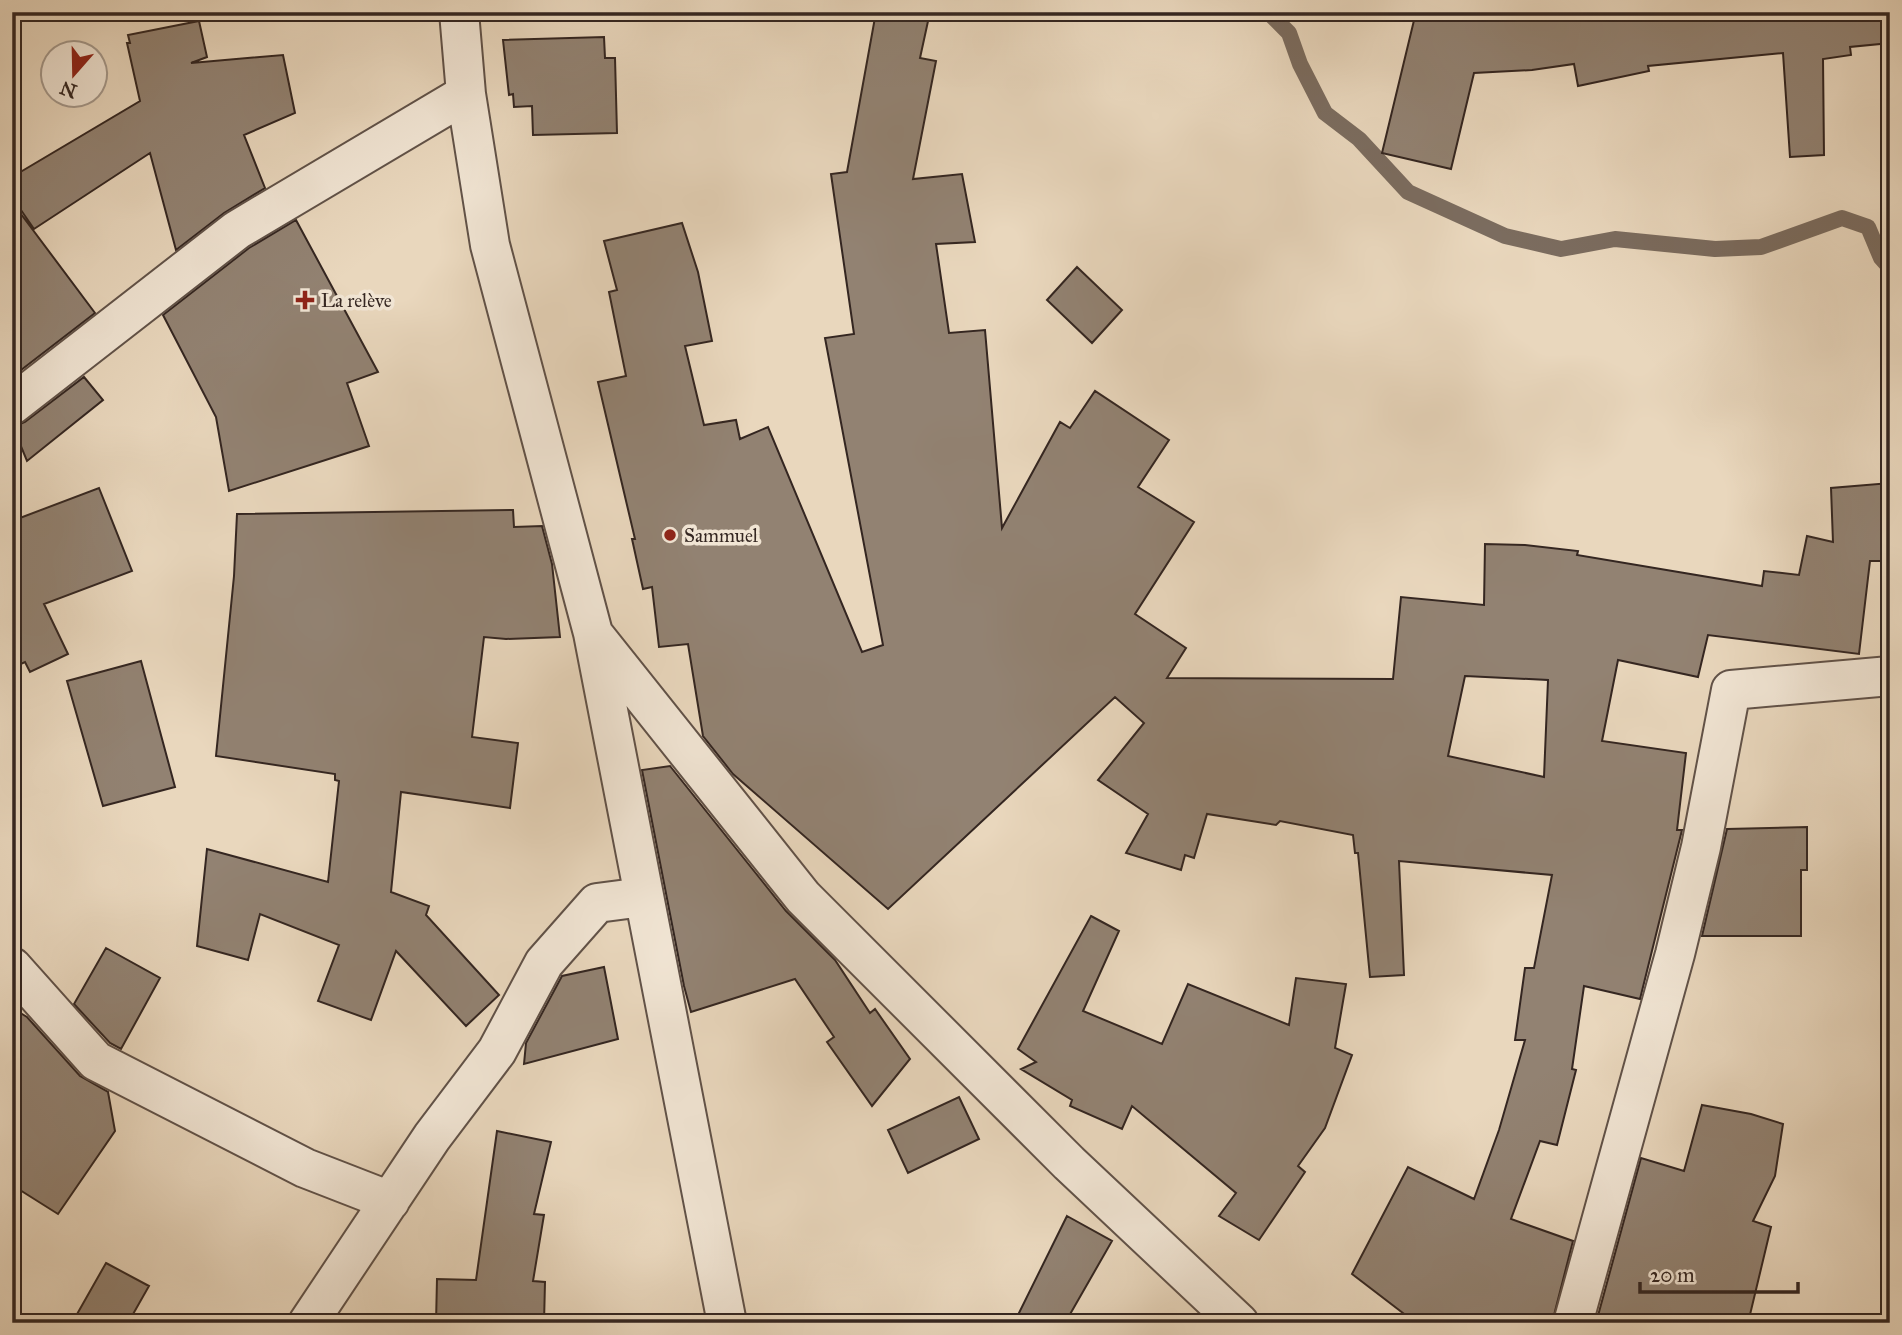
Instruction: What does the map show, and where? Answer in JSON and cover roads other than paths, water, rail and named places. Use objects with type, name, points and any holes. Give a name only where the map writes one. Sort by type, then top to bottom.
[{"type":"street","points":[[458,12],[466,94],[491,245],[593,633],[727,1323]]},
{"type":"street","points":[[12,405],[236,230],[466,94]]},
{"type":"street","points":[[593,633],[803,897],[1069,1163],[1240,1323]]},
{"type":"street","points":[[1573,1323],[1675,954],[1701,848],[1731,690],[1890,676]]},
{"type":"street","points":[[308,1323],[432,1137],[497,1051],[544,963],[597,903],[643,897]]},
{"type":"street","points":[[12,967],[96,1061],[305,1168],[390,1201]]},
{"type":"waterway","points":[[1268,12],[1289,33],[1300,64],[1325,113],[1359,139],[1408,192],[1505,236],[1561,249],[1615,239],[1715,249],[1761,247],[1842,218],[1868,227],[1881,258],[1890,268]]},
{"type":"place","name":"La relève","points":[[305,300]]},
{"type":"place","name":"Sammuel","points":[[670,535]]}]
